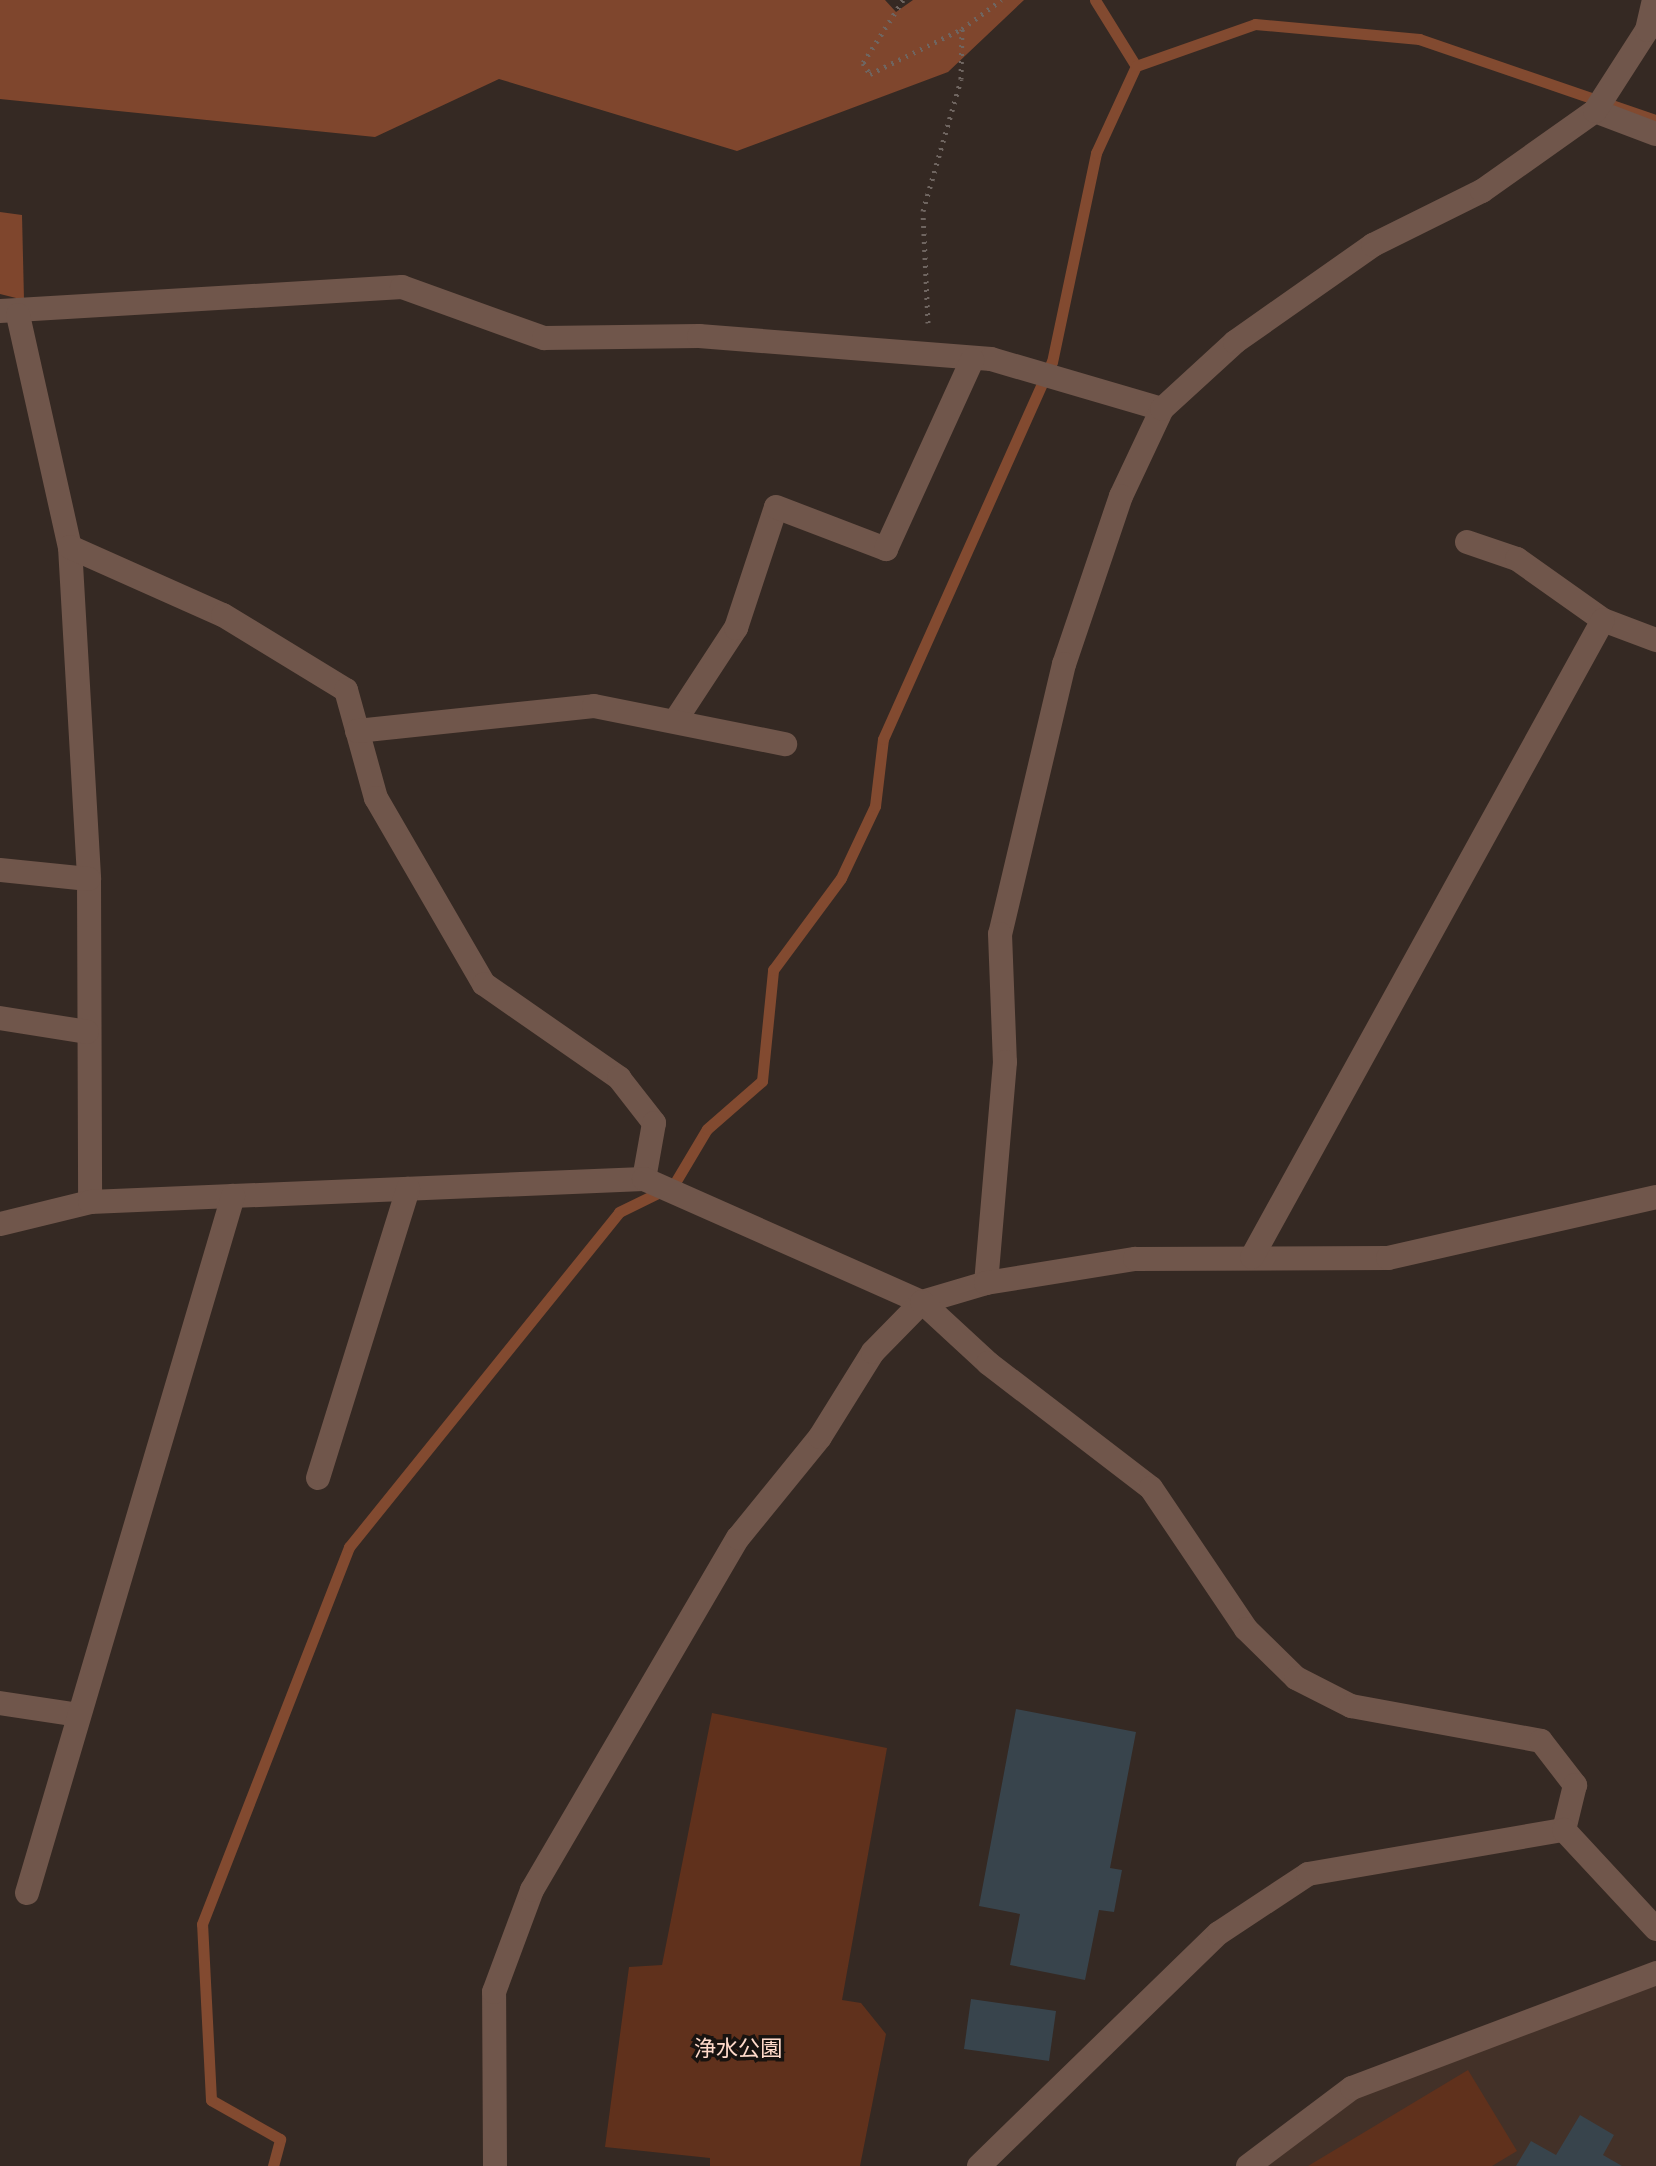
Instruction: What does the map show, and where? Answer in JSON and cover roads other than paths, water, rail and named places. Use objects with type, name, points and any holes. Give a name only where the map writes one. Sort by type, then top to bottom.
[{"type":"street","points":[[986,1283],[1005,1062],[1000,934],[1064,664],[1121,496],[1162,409],[1235,342],[1373,245],[1482,191],[1595,111],[1647,30],[1654,0]]},
{"type":"street","points":[[1595,111],[1656,134]]},
{"type":"street","points":[[90,1202],[87,1032],[89,879],[70,547],[9,313],[402,287],[544,338],[699,336],[921,354],[1028,367],[1072,387],[1162,409]]},
{"type":"street","points":[[677,718],[736,628],[776,507],[886,549],[972,360]]},
{"type":"street","points":[[1467,542],[1517,559],[1603,620],[1656,640]]},
{"type":"street","points":[[70,547],[223,615],[346,690],[376,798],[484,984],[619,1078],[654,1123],[644,1179]]},
{"type":"street","points":[[1252,1257],[1603,620]]},
{"type":"street","points":[[357,731],[594,706],[677,718],[785,744]]},
{"type":"street","points":[[0,870],[89,879]]},
{"type":"street","points":[[0,1018],[87,1032]]},
{"type":"street","points":[[0,1224],[90,1202],[644,1179],[922,1302],[988,1363],[1151,1488],[1246,1629],[1296,1678],[1351,1706],[1541,1741],[1575,1785],[1564,1830]]},
{"type":"street","points":[[318,1478],[408,1189]]},
{"type":"street","points":[[27,1893],[126,1549],[151,1493],[233,1196]]},
{"type":"street","points":[[495,2166],[494,1992],[532,1890],[738,1538],[820,1437],[873,1352],[922,1302],[986,1283],[1135,1259],[1388,1258],[1656,1197]]},
{"type":"street","points":[[0,1703],[78,1715]]},
{"type":"street","points":[[1564,1830],[1656,1929]]},
{"type":"street","points":[[979,2166],[1219,1933],[1308,1874],[1564,1830]]},
{"type":"street","points":[[1248,2166],[1352,2088],[1656,1973]]},
{"type":"waterway","points":[[1095,0],[1136,66]]},
{"type":"waterway","points":[[673,1186],[707,1129],[762,1081],[773,970],[841,878],[875,806],[883,739],[1052,362],[1096,153],[1136,66],[1255,24],[1419,39],[1656,120]]},
{"type":"waterway","points":[[273,2166],[280,2139],[211,2100],[202,1924],[349,1547],[619,1212],[658,1193]]},
{"type":"park label","name":"浄水公園","points":[[738,2048]]}]
